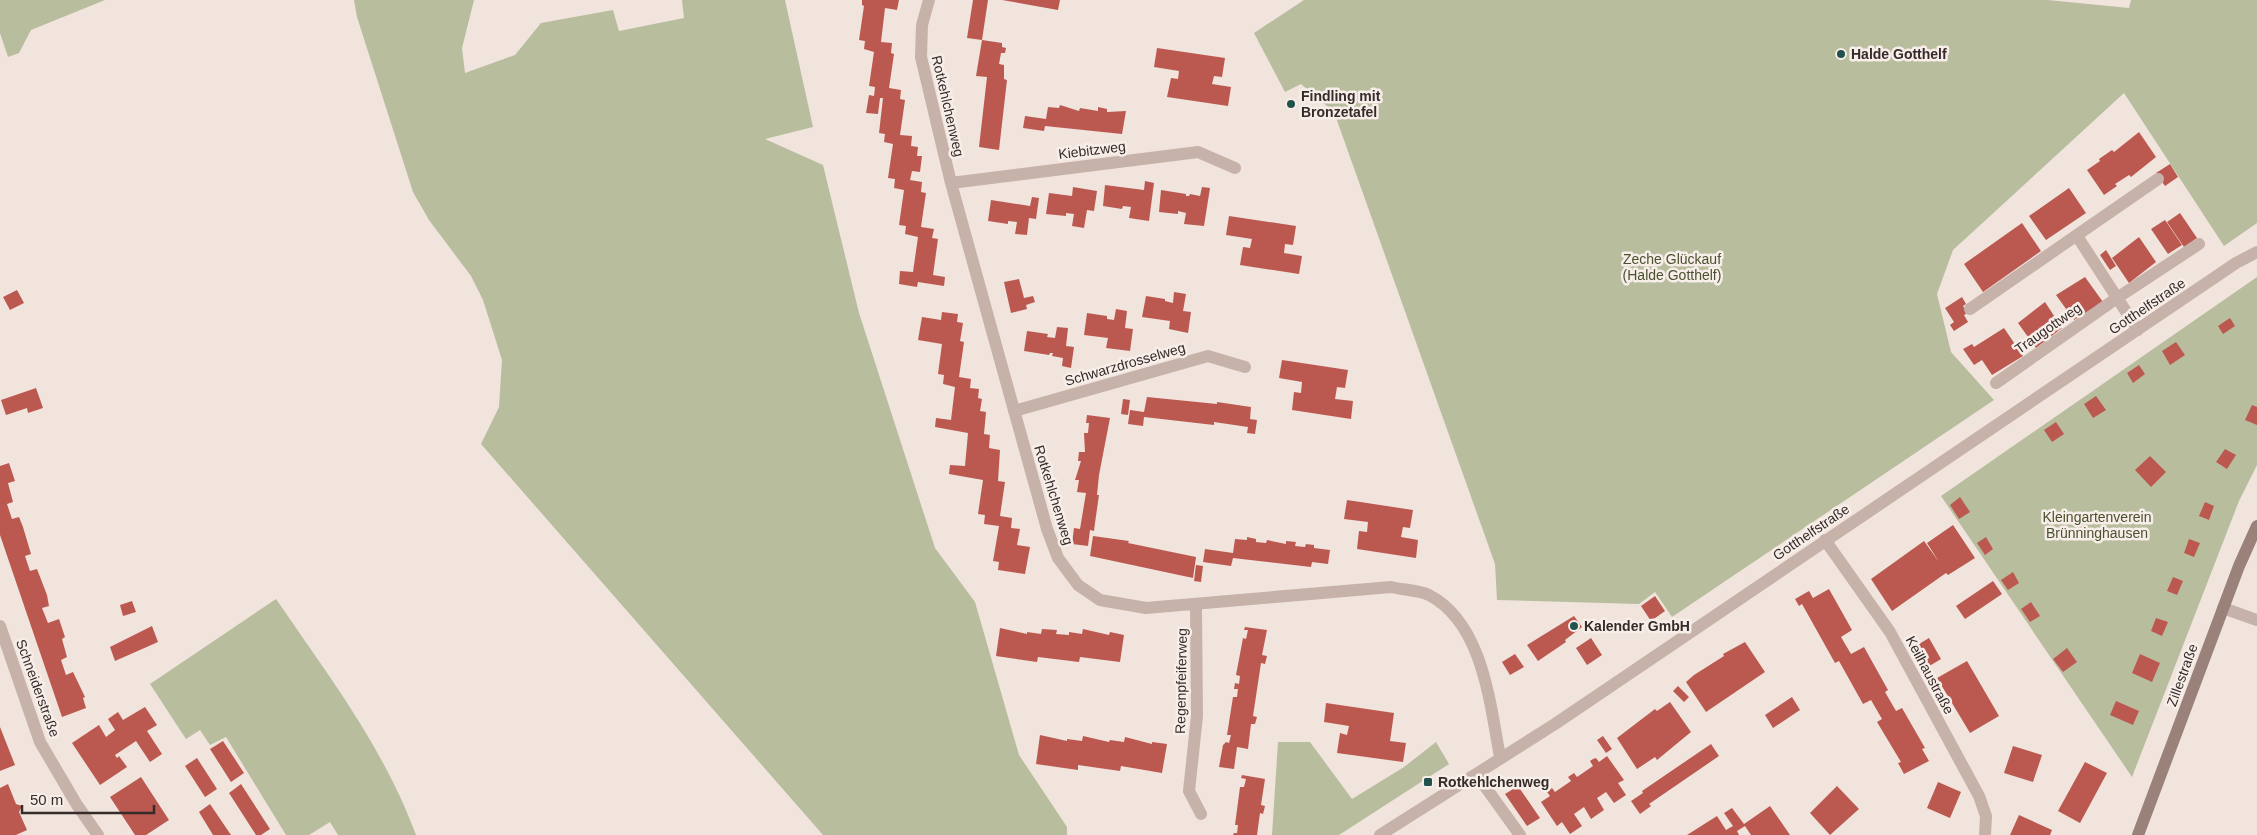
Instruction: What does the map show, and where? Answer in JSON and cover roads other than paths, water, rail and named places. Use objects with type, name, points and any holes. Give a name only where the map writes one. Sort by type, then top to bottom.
[{"type":"main road","name":"Zillestraße","points":[[2138,835],[2223,608],[2257,526]]},
{"type":"street","name":"Rotkehlchenweg","points":[[929,0],[922,25],[920,57],[951,184],[1052,544],[1058,558],[1078,584],[1100,600],[1146,608],[1196,606],[1391,587],[1428,595],[1458,618],[1471,638],[1480,662],[1500,757]]},
{"type":"street","name":"Kiebitzweg","points":[[951,184],[1198,152],[1234,168]]},
{"type":"street","points":[[1970,309],[2158,179]]},
{"type":"street","points":[[2077,236],[2138,330]]},
{"type":"street","name":"Traugottweg","points":[[1996,383],[2117,298],[2199,244]]},
{"type":"street","name":"Gotthelfstraße","points":[[1380,835],[1562,719],[2244,258],[2257,252]]},
{"type":"street","name":"Schwarzdrosselweg","points":[[1014,411],[1208,356],[1245,367]]},
{"type":"street","name":"Keilhaustraße","points":[[1825,540],[1890,632],[1979,796],[1986,816],[1985,835]]},
{"type":"street","name":"Regenpfeiferweg","points":[[1196,606],[1198,716],[1189,791],[1201,814]]},
{"type":"street","points":[[2223,608],[2257,620]]},
{"type":"street","name":"Schneiderstraße","points":[[0,626],[40,742],[77,805],[98,835]]},
{"type":"street","points":[[1476,774],[1520,835]]},
{"type":"place","name":"Halde Gotthelf","points":[[1841,54]]},
{"type":"place","name":"Findling mit Bronzetafel","points":[[1291,104]]},
{"type":"place","name":"Kalender GmbH","points":[[1574,626]]},
{"type":"place","name":"Rotkehlchenweg","points":[[1428,782]]},
{"type":"park label","name":"Zeche Glückauf (Halde Gotthelf)","points":[[1672,268]]},
{"type":"park label","name":"Kleingartenverein Brünninghausen","points":[[2097,526]]}]
